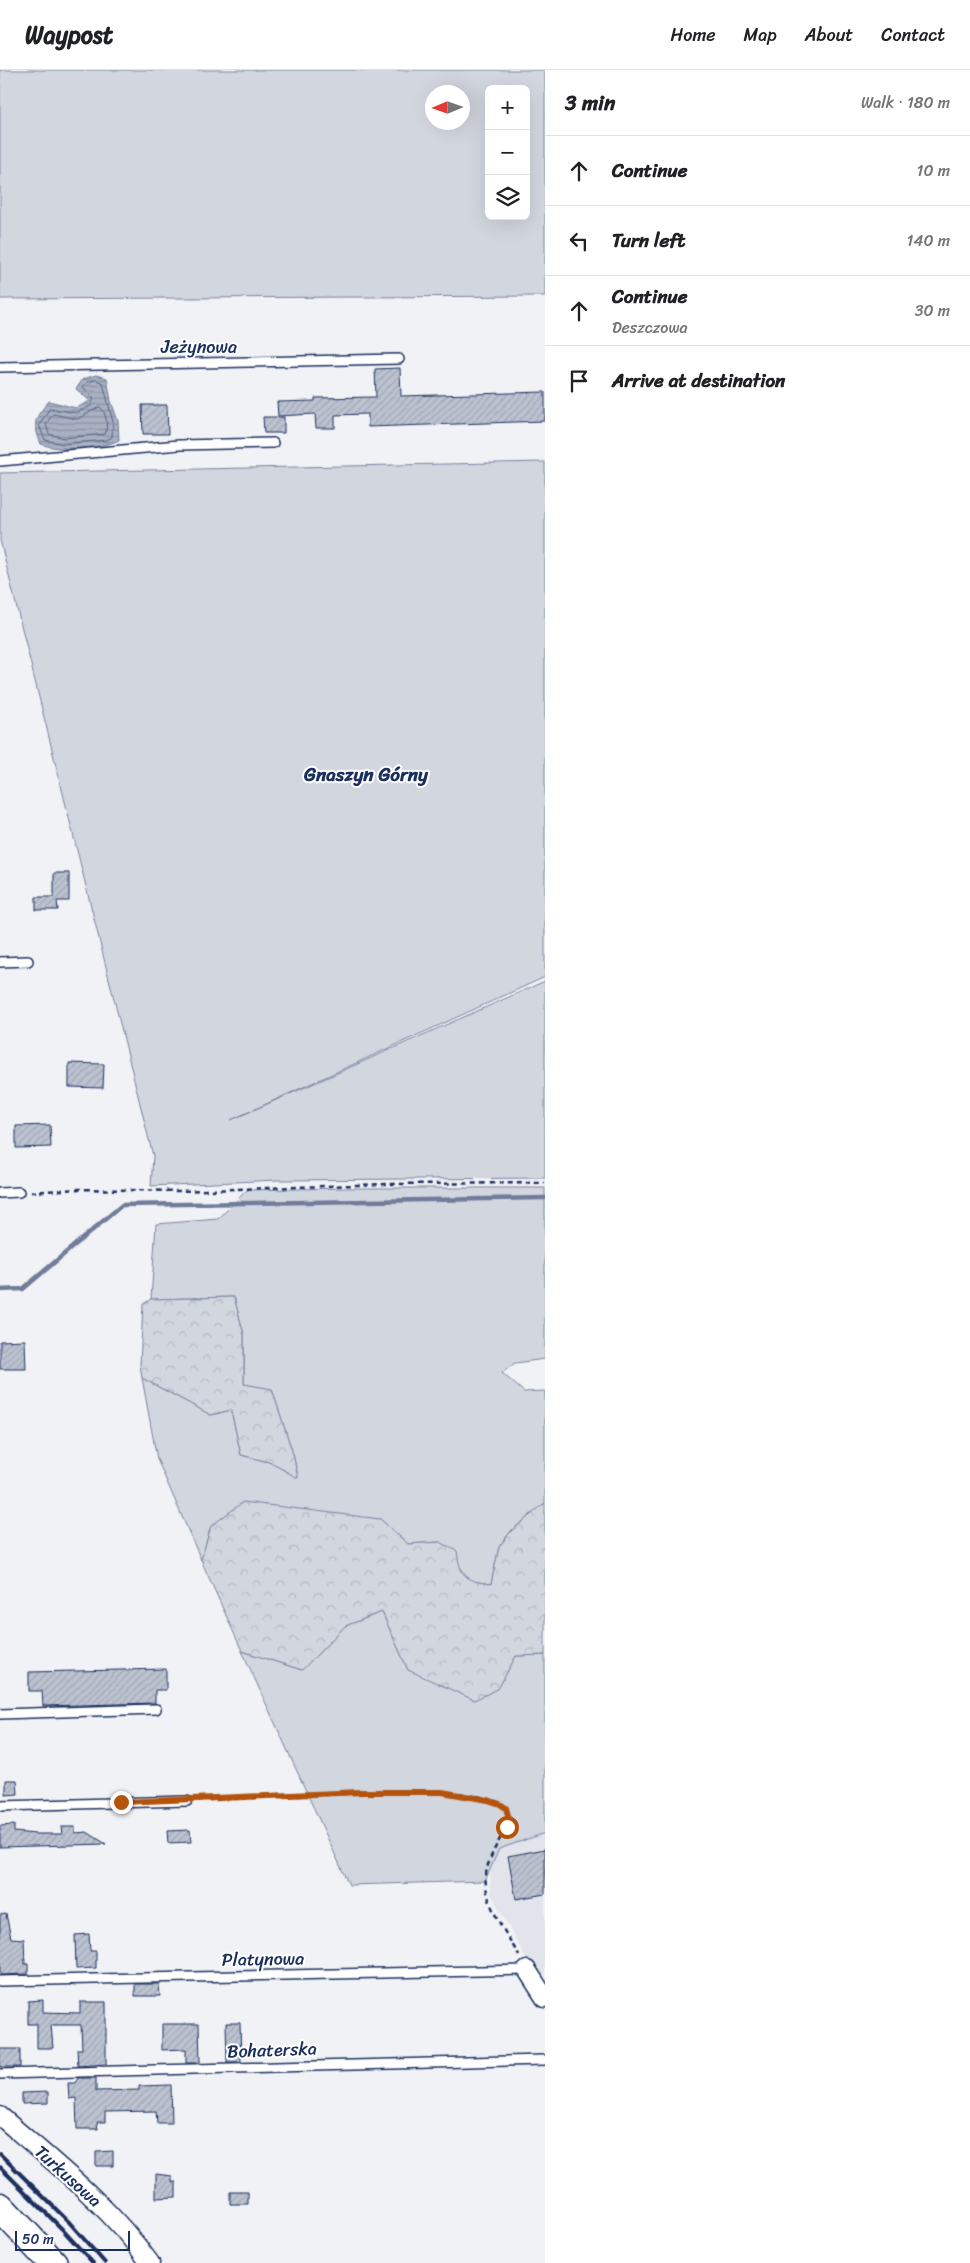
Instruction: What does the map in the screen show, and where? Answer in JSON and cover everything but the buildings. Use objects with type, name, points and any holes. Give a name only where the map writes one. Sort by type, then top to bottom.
[{"type":"main road","points":[[0,2208],[53,2263]]},
{"type":"street","points":[[527,1970],[545,1998]]},
{"type":"street","name":"Turkusowa","points":[[0,2116],[96,2200],[121,2226],[150,2263]]},
{"type":"lane","name":"Jeżynowa","points":[[0,367],[399,359]]},
{"type":"lane","points":[[0,461],[179,444],[273,443]]},
{"type":"lane","points":[[0,962],[28,962]]},
{"type":"lane","points":[[0,1193],[19,1192]]},
{"type":"lane","points":[[0,1714],[156,1709]]},
{"type":"lane","points":[[0,1806],[187,1801]]},
{"type":"lane","name":"Platynowa","points":[[0,1981],[527,1970]]},
{"type":"lane","name":"Bohaterska","points":[[0,2074],[545,2060]]},
{"type":"path","points":[[19,1192],[78,1189],[178,1191],[386,1184],[545,1183]]},
{"type":"path","points":[[187,1801],[361,1792],[442,1792],[500,1804],[506,1808],[509,1819],[488,1864],[486,1893],[492,1908],[527,1970]]},
{"type":"shaded area","points":[[545,1833],[545,1993],[491,1894],[490,1871],[499,1849]]},
{"type":"green space","points":[[0,70],[545,70],[545,296],[0,299]]},
{"type":"green space","points":[[545,462],[545,977],[231,1120],[545,981],[545,1178],[277,1180],[151,1186],[153,1156],[0,540],[0,473]]},
{"type":"green space","points":[[545,1188],[545,1359],[515,1363],[502,1373],[524,1392],[545,1391],[545,1503],[511,1531],[499,1547],[491,1584],[471,1581],[440,1542],[408,1544],[380,1519],[211,1526],[201,1560],[157,1459],[142,1378],[211,1415],[231,1410],[241,1455],[269,1462],[298,1477],[293,1454],[272,1390],[244,1384],[244,1335],[234,1297],[151,1299],[156,1224],[218,1219],[247,1190]]},
{"type":"green space","points":[[234,1297],[244,1335],[244,1384],[272,1389],[293,1454],[298,1478],[269,1462],[241,1455],[231,1410],[211,1415],[142,1378],[140,1365],[143,1304],[151,1299]]},
{"type":"green space","points":[[243,1502],[380,1519],[408,1544],[440,1542],[457,1551],[460,1567],[466,1576],[476,1581],[491,1584],[499,1547],[511,1531],[545,1503],[545,1655],[516,1656],[498,1689],[474,1700],[408,1670],[382,1612],[345,1626],[302,1670],[242,1651],[201,1560],[211,1526]]},
{"type":"green space","points":[[382,1612],[408,1670],[498,1688],[516,1656],[545,1655],[545,1833],[499,1849],[485,1881],[349,1885],[242,1651],[302,1670],[345,1626]]},
{"type":"water","points":[[96,375],[107,378],[111,401],[118,421],[119,440],[102,446],[69,449],[41,444],[36,430],[36,421],[44,407],[49,401],[76,408],[90,401],[76,389],[83,379]]},
{"type":"waterway","points":[[0,1290],[23,1289],[122,1205],[545,1198]]},
{"type":"railway","points":[[0,2154],[69,2222],[105,2263]]},
{"type":"railway","points":[[0,2167],[93,2263]]},
{"type":"district","name":"Gnaszyn Górny","points":[[366,774]]},
{"type":"route","points":[[121,1802],[187,1801],[361,1792],[442,1792],[500,1804],[506,1808],[509,1819],[507,1827]]}]
